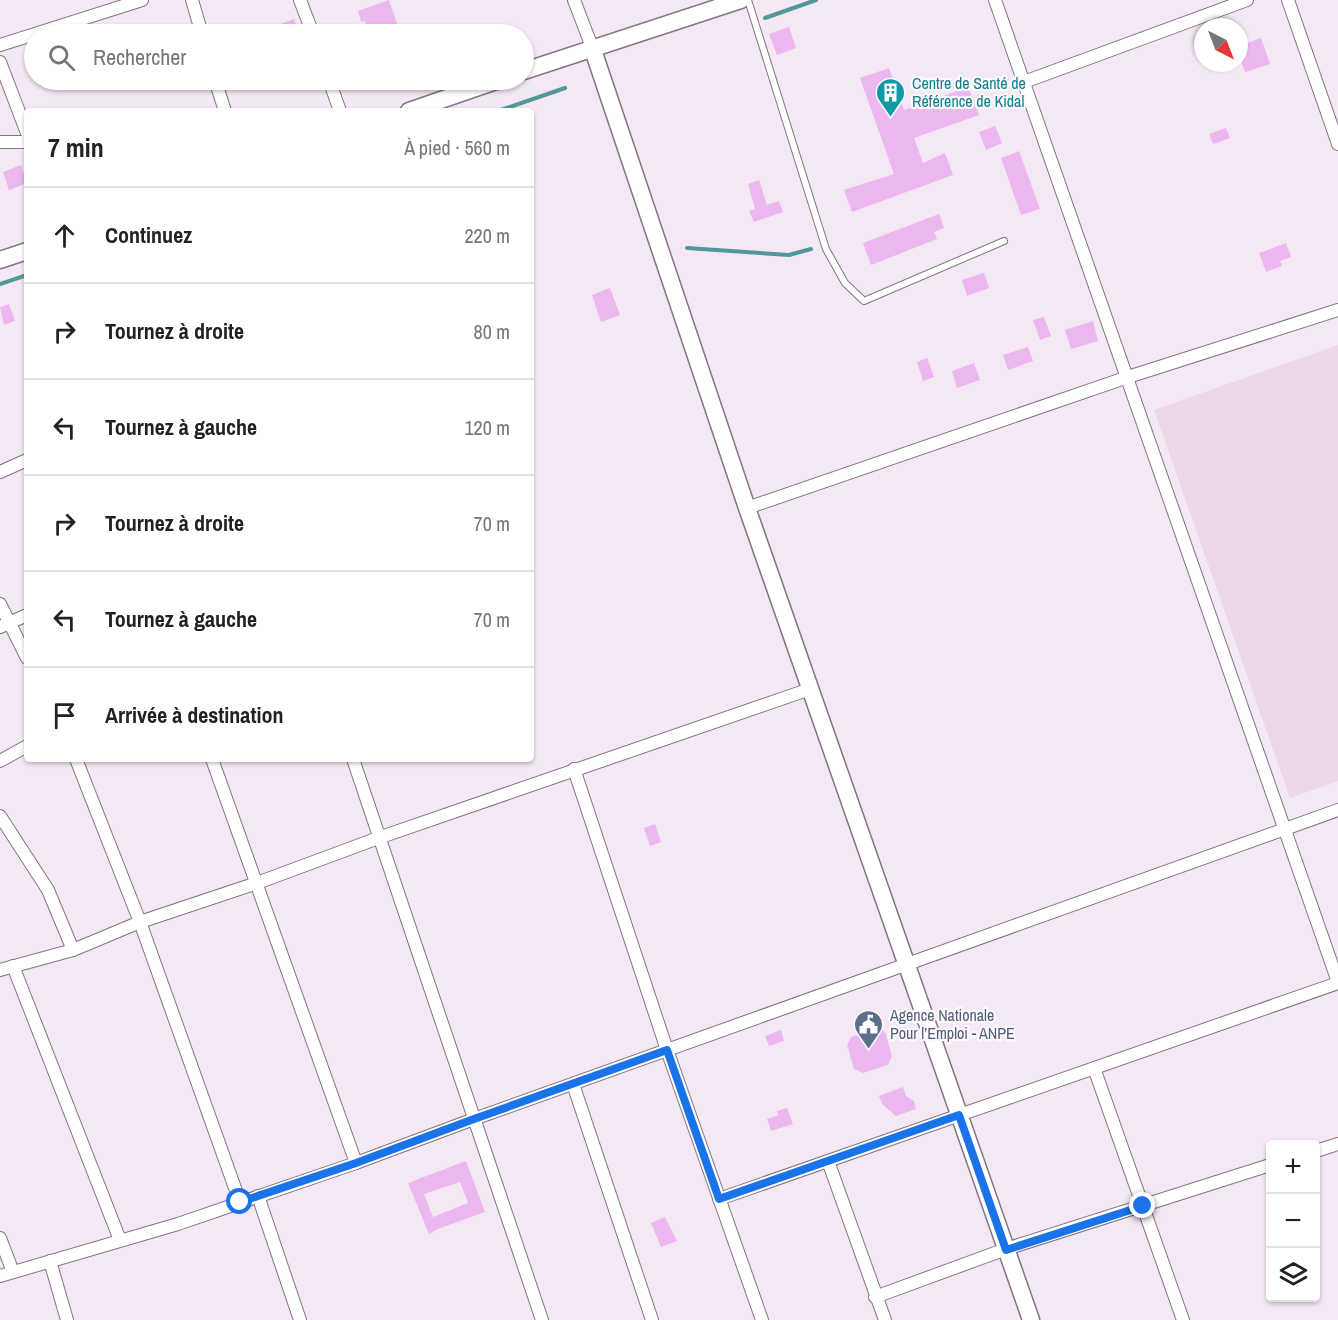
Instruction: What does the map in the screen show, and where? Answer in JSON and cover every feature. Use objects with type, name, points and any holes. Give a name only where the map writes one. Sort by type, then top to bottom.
[{"type":"street","points":[[66,24],[142,0]]},
{"type":"street","points":[[192,0],[199,24]]},
{"type":"street","points":[[300,0],[309,24]]},
{"type":"street","points":[[574,0],[592,47],[747,508],[1031,1320]]},
{"type":"street","points":[[534,67],[741,0]]},
{"type":"street","points":[[719,1199],[1338,982],[995,0]]},
{"type":"street","points":[[1024,82],[1247,0]]},
{"type":"street","points":[[1288,0],[1338,144]]},
{"type":"street","points":[[0,45],[24,37]]},
{"type":"street","points":[[0,62],[24,125]]},
{"type":"street","points":[[218,90],[224,108]]},
{"type":"street","points":[[333,90],[339,108]]},
{"type":"street","points":[[418,108],[470,90]]},
{"type":"street","points":[[0,141],[24,142]]},
{"type":"street","points":[[0,260],[24,253]]},
{"type":"street","points":[[747,508],[1128,377],[1338,310]]},
{"type":"street","points":[[0,472],[24,461]]},
{"type":"street","points":[[0,604],[4,625],[24,654]]},
{"type":"street","points":[[4,625],[24,616]]},
{"type":"street","points":[[0,970],[73,950],[140,922],[810,688]]},
{"type":"street","points":[[0,761],[24,748]]},
{"type":"street","points":[[77,762],[140,922],[240,1202]]},
{"type":"street","points":[[213,762],[356,1163]]},
{"type":"street","points":[[354,762],[542,1320]]},
{"type":"street","points":[[574,769],[667,1050],[762,1320]]},
{"type":"street","points":[[0,1276],[178,1224],[356,1163],[1338,810]]},
{"type":"street","points":[[0,816],[48,890],[73,950]]},
{"type":"street","points":[[13,966],[120,1240]]},
{"type":"street","points":[[1094,1068],[1183,1320]]},
{"type":"street","points":[[573,1084],[652,1320]]},
{"type":"street","points":[[1320,1150],[1338,1144]]},
{"type":"street","points":[[828,1161],[885,1320]]},
{"type":"street","points":[[876,1297],[1006,1250],[1266,1166]]},
{"type":"street","points":[[258,1196],[300,1320]]},
{"type":"street","points":[[0,1238],[13,1272]]},
{"type":"street","points":[[50,1261],[67,1320]]},
{"type":"lane","points":[[748,0],[826,249],[845,283],[864,301],[1004,241]]},
{"type":"shaded area","points":[[1338,345],[1338,781],[1290,798],[1154,410]]},
{"type":"building","points":[[389,0],[397,24],[366,24],[365,21],[361,22],[358,11]]},
{"type":"building","points":[[294,19],[296,24],[280,24]]},
{"type":"building","points":[[789,27],[796,48],[777,55],[769,34]]},
{"type":"building","points":[[1261,38],[1270,64],[1248,71],[1248,43]]},
{"type":"building","points":[[889,68],[904,110],[968,87],[979,115],[914,138],[923,163],[945,153],[953,175],[852,212],[844,190],[894,174],[860,78]]},
{"type":"building","points":[[995,126],[1002,143],[986,150],[979,132]]},
{"type":"building","points":[[1226,128],[1230,138],[1213,144],[1209,134]]},
{"type":"building","points":[[1019,151],[1040,209],[1021,215],[1001,158]]},
{"type":"building","points":[[21,165],[24,184],[9,190],[3,172]]},
{"type":"building","points":[[759,180],[767,205],[779,201],[783,212],[754,222],[749,211],[755,209],[748,184]]},
{"type":"building","points":[[939,214],[944,228],[934,232],[937,239],[871,265],[863,243]]},
{"type":"building","points":[[1286,243],[1291,257],[1280,261],[1282,266],[1266,272],[1259,253]]},
{"type":"building","points":[[984,273],[989,288],[967,296],[962,280]]},
{"type":"building","points":[[610,288],[620,315],[601,322],[592,295]]},
{"type":"building","points":[[9,304],[15,321],[4,325],[0,307]]},
{"type":"building","points":[[1044,317],[1051,336],[1040,340],[1033,320]]},
{"type":"building","points":[[1093,321],[1098,341],[1071,349],[1065,330]]},
{"type":"building","points":[[1028,347],[1033,361],[1008,370],[1003,355]]},
{"type":"building","points":[[927,358],[934,377],[923,381],[917,362]]},
{"type":"building","points":[[974,363],[980,380],[957,388],[952,371]]},
{"type":"building","points":[[655,824],[661,842],[650,846],[644,828]]},
{"type":"building","name":"Agence Nationale Pour l’Emploi - ANPE","points":[[865,1027],[872,1031],[878,1029],[885,1032],[892,1056],[888,1065],[863,1073],[854,1069],[847,1045],[851,1037],[857,1035],[860,1028]]},
{"type":"building","points":[[781,1030],[784,1041],[769,1046],[765,1036]]},
{"type":"building","points":[[903,1087],[906,1096],[914,1101],[916,1109],[896,1116],[882,1104],[879,1096]]},
{"type":"building","points":[[787,1108],[793,1124],[771,1131],[767,1119],[778,1115],[777,1111]]},
{"type":"building","points":[[466,1161],[485,1212],[429,1234],[408,1183]],"holes":[[[460,1182],[468,1203],[433,1217],[424,1194]]]},
{"type":"building","points":[[665,1217],[677,1241],[661,1247],[651,1223]]},
{"type":"waterway","points":[[765,18],[816,0]]},
{"type":"waterway","points":[[507,108],[565,88]]},
{"type":"waterway","points":[[687,248],[789,255],[811,249]]},
{"type":"waterway","points":[[0,284],[24,276]]},
{"type":"place","name":"Centre de Santé de Référence de Kidal","points":[[891,118]]},
{"type":"place","name":"Agence Nationale Pour l’Emploi - ANPE","points":[[869,1050]]},
{"type":"route","points":[[240,1202],[356,1163],[667,1050],[719,1199],[959,1115],[1006,1250],[1143,1206]]}]
